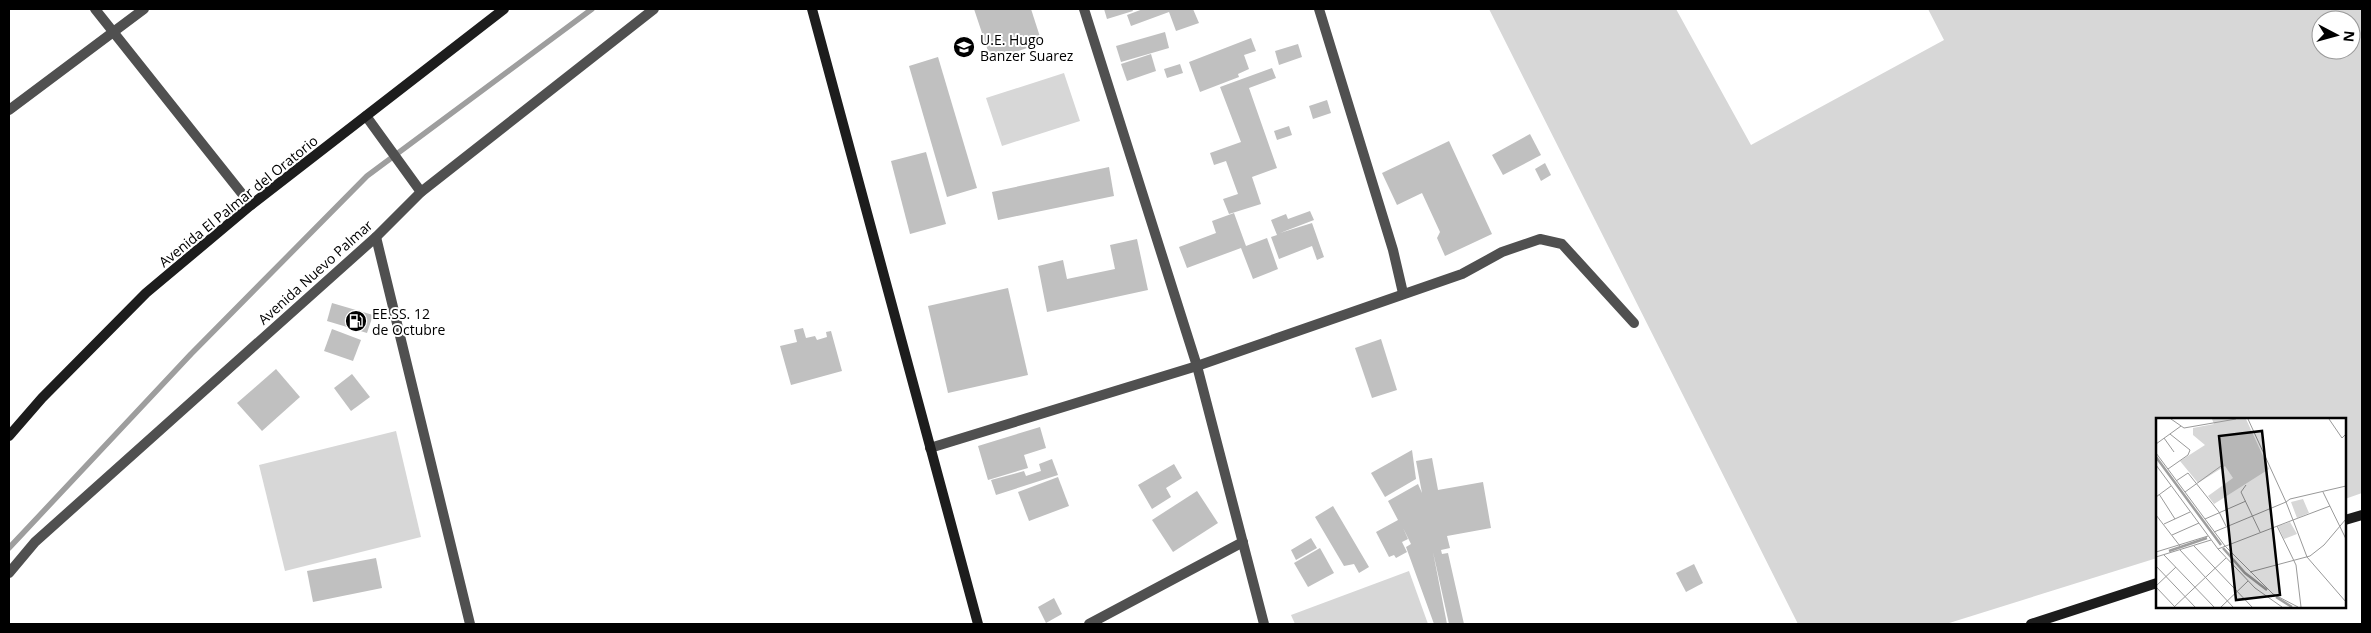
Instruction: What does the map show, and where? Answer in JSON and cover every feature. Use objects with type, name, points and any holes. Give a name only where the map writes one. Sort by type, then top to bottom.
[{"type":"street","points":[[95,9],[251,204]]},
{"type":"street","points":[[9,110],[144,9]]},
{"type":"street","name":"Avenida El Palmar del Oratorio","points":[[9,436],[42,398],[146,293],[251,204],[504,9]]},
{"type":"street","name":"Avenida Nuevo Palmar","points":[[9,573],[35,542],[376,237],[421,192],[654,9]]},
{"type":"street","points":[[812,9],[978,624]]},
{"type":"street","points":[[1084,9],[1197,366],[1264,624]]},
{"type":"street","points":[[1319,9],[1393,250],[1403,292]]},
{"type":"street","points":[[366,116],[421,192]]},
{"type":"street","points":[[376,237],[470,624]]},
{"type":"street","points":[[930,448],[1197,366],[1403,292],[1462,274],[1502,252],[1540,239],[1562,244],[1634,323]]},
{"type":"street","points":[[2346,520],[2362,515]]},
{"type":"street","points":[[1089,624],[1243,542]]},
{"type":"street","points":[[2031,624],[2156,582]]},
{"type":"shaded area","points":[[1489,9],[1676,9],[1751,145],[1944,40],[1928,9],[2362,9],[2362,493],[2346,499],[2346,418],[2156,418],[2156,558],[1946,624],[1798,624]]},
{"type":"shaded area","points":[[1064,73],[1080,121],[1002,146],[986,98]]},
{"type":"shaded area","points":[[396,431],[421,537],[285,571],[259,465]]},
{"type":"shaded area","points":[[1409,571],[1428,624],[1295,624],[1291,615]]},
{"type":"building","points":[[974,9],[1031,9],[1042,43],[991,60]]},
{"type":"building","points":[[1104,9],[1132,9],[1133,11],[1107,19]]},
{"type":"building","points":[[1143,9],[1193,9],[1199,23],[1176,31],[1169,12],[1131,26],[1127,15]]},
{"type":"building","points":[[1165,32],[1169,48],[1121,62],[1116,46]]},
{"type":"building","points":[[1251,38],[1256,51],[1244,55],[1249,69],[1238,74],[1239,77],[1200,92],[1189,62]]},
{"type":"building","points":[[1298,44],[1302,57],[1279,65],[1275,51]]},
{"type":"building","points":[[1151,54],[1156,71],[1127,81],[1121,64]]},
{"type":"building","points":[[938,57],[977,188],[947,197],[909,66]]},
{"type":"building","points":[[1180,64],[1183,73],[1167,78],[1164,69]]},
{"type":"building","points":[[1272,68],[1276,78],[1249,88],[1277,168],[1252,177],[1261,204],[1229,214],[1223,199],[1238,194],[1226,161],[1214,165],[1210,153],[1241,142],[1220,87]]},
{"type":"building","points":[[1327,100],[1331,113],[1313,119],[1309,106]]},
{"type":"building","points":[[1289,126],[1292,135],[1277,140],[1274,131]]},
{"type":"building","points":[[1530,134],[1541,155],[1503,175],[1492,155]]},
{"type":"building","points":[[1449,141],[1492,234],[1445,256],[1437,238],[1440,232],[1422,193],[1397,205],[1382,173]]},
{"type":"building","points":[[926,152],[946,224],[910,234],[891,161]]},
{"type":"building","points":[[1545,163],[1551,175],[1541,181],[1535,169]]},
{"type":"building","points":[[1109,167],[1114,196],[998,220],[992,192]]},
{"type":"building","points":[[1310,211],[1314,220],[1280,233],[1312,223],[1324,257],[1317,260],[1312,246],[1279,259],[1271,237],[1277,235],[1271,220],[1286,214],[1288,219]]},
{"type":"building","points":[[1234,213],[1246,246],[1267,238],[1278,269],[1253,279],[1241,248],[1187,268],[1179,247],[1216,233],[1212,221]]},
{"type":"building","points":[[1137,239],[1148,290],[1047,312],[1038,266],[1063,260],[1067,279],[1115,269],[1110,245]]},
{"type":"building","points":[[1008,288],[1028,375],[948,393],[928,306]]},
{"type":"building","points":[[332,303],[373,315],[367,333],[327,321]]},
{"type":"building","points":[[803,328],[806,338],[815,336],[817,340],[827,337],[826,332],[831,331],[842,371],[791,385],[780,346],[797,342],[794,330]]},
{"type":"building","points":[[332,329],[361,340],[353,361],[324,351]]},
{"type":"building","points":[[1381,339],[1397,390],[1372,398],[1355,348]]},
{"type":"building","points":[[276,369],[300,397],[262,431],[237,403]]},
{"type":"building","points":[[352,374],[370,397],[351,411],[334,388]]},
{"type":"building","points":[[1040,427],[1046,448],[1024,455],[1028,468],[988,480],[978,446]]},
{"type":"building","points":[[1412,450],[1416,479],[1385,497],[1371,473]]},
{"type":"building","points":[[1432,458],[1438,490],[1483,482],[1491,528],[1447,536],[1450,548],[1441,550],[1442,554],[1448,553],[1464,624],[1449,624],[1433,552],[1447,624],[1434,624],[1406,547],[1411,544],[1403,528],[1408,539],[1402,542],[1407,552],[1396,558],[1394,555],[1389,557],[1376,532],[1398,520],[1388,501],[1418,484],[1422,493],[1416,461]]},
{"type":"building","points":[[1052,459],[1058,475],[996,495],[991,480],[1024,471],[1026,476],[1041,471],[1039,464]]},
{"type":"building","points":[[1174,464],[1182,478],[1166,488],[1171,497],[1152,509],[1138,485]]},
{"type":"building","points":[[1058,477],[1069,506],[1029,521],[1018,492]]},
{"type":"building","points":[[1197,491],[1218,523],[1173,552],[1152,520]]},
{"type":"building","points":[[1333,506],[1369,567],[1359,573],[1354,564],[1344,566],[1315,517]]},
{"type":"building","points":[[1311,538],[1317,548],[1296,560],[1291,550]]},
{"type":"building","points":[[1320,548],[1334,573],[1308,587],[1294,563]]},
{"type":"building","points":[[376,558],[382,588],[313,602],[307,571]]},
{"type":"building","points":[[1694,564],[1703,583],[1686,592],[1676,573]]},
{"type":"building","points":[[1054,598],[1062,614],[1046,623],[1038,607]]},
{"type":"waterway","points":[[9,548],[191,354],[367,176],[592,9]]},
{"type":"place","name":"U.E. Hugo Banzer Suarez","points":[[964,47]]},
{"type":"place","name":"EE.SS. 12 de Octubre","points":[[356,321]]}]
